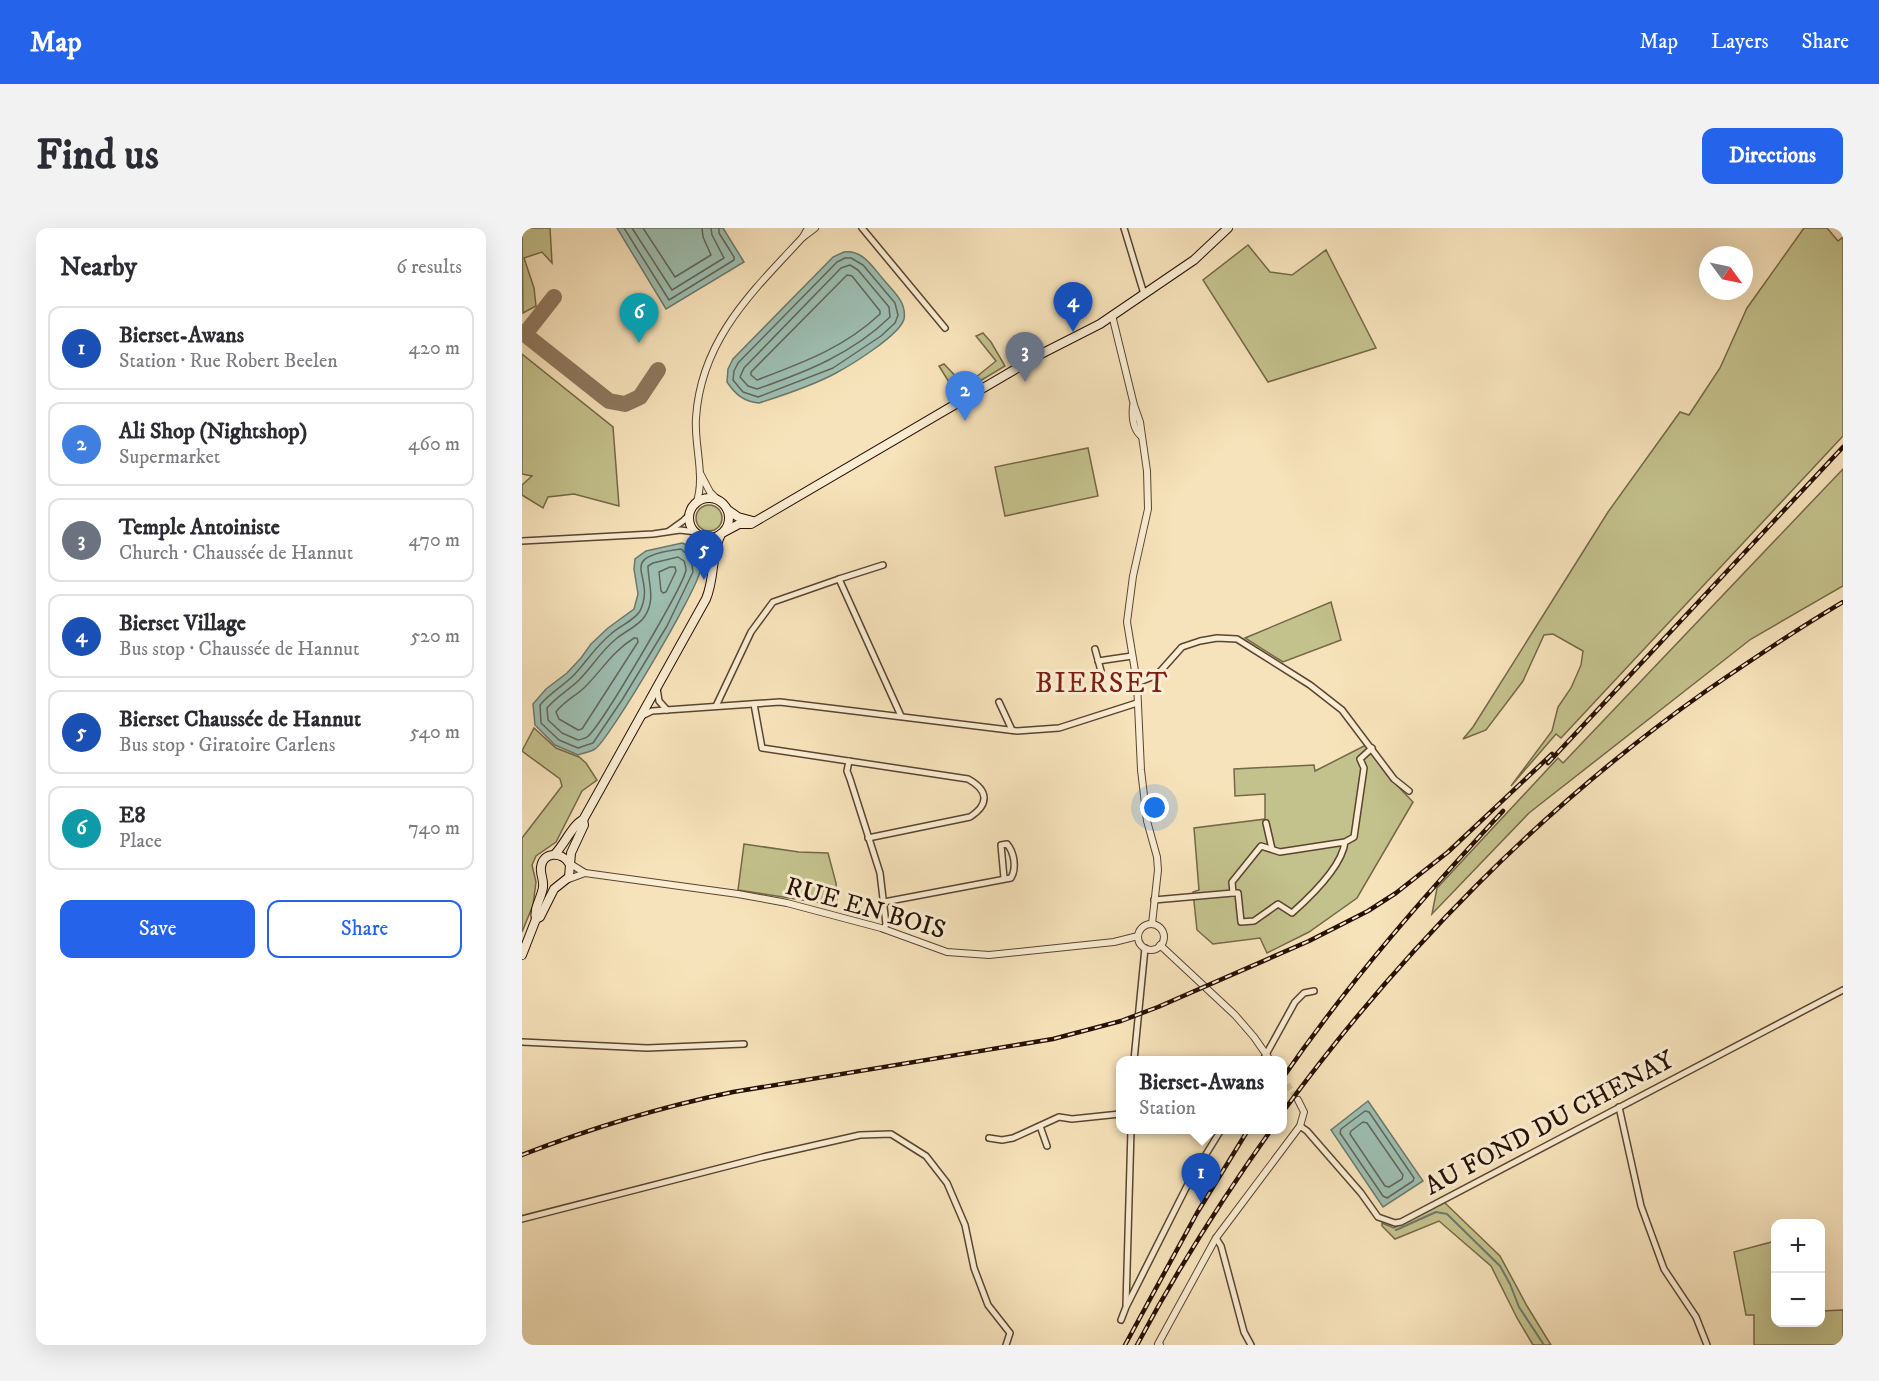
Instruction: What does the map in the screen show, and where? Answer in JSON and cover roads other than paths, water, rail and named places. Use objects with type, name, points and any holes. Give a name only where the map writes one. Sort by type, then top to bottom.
[{"type":"main road","points":[[698,534],[712,538],[736,525],[751,524],[1112,315],[1194,260],[1228,228]]},
{"type":"main road","points":[[713,562],[708,547],[691,525],[690,514],[696,504],[707,499],[718,500],[738,517],[754,521]]},
{"type":"main road","points":[[555,854],[579,822],[583,820],[706,599],[712,580],[716,547],[729,521],[728,510]]},
{"type":"main road","points":[[536,919],[540,917],[551,894],[570,872],[569,863],[572,850],[584,825],[583,820]]},
{"type":"main road","points":[[522,955],[536,919],[535,914],[543,888],[541,872],[543,862],[550,855],[555,854],[564,857],[569,863]]},
{"type":"main road","points":[[543,877],[551,884],[562,882]]},
{"type":"street","points":[[803,237],[808,228]]},
{"type":"street","points":[[696,504],[699,495],[700,472],[696,411],[712,352],[727,324],[741,306],[803,237],[815,228]]},
{"type":"street","points":[[862,228],[945,328]]},
{"type":"street","points":[[1124,228],[1144,294]]},
{"type":"street","points":[[1112,315],[1140,422],[1147,471],[1148,509],[1127,622],[1137,683],[1141,770],[1146,810],[1157,857],[1158,870],[1152,924]]},
{"type":"street","points":[[700,472],[710,492],[718,500]]},
{"type":"street","points":[[669,531],[690,514]]},
{"type":"street","points":[[522,541],[686,530],[698,534]]},
{"type":"street","points":[[716,706],[751,632],[773,602],[884,566]]},
{"type":"street","points":[[839,579],[901,716]]},
{"type":"street","points":[[1137,683],[1156,675],[1182,647],[1217,638],[1237,639],[1301,679],[1342,710],[1394,778],[1409,791]]},
{"type":"street","points":[[1095,649],[1101,671]]},
{"type":"street","points":[[1098,661],[1132,656]]},
{"type":"street","points":[[657,687],[659,701],[667,710]]},
{"type":"street","points":[[640,717],[652,711],[780,702],[1012,730],[1059,728],[1137,703]]},
{"type":"street","points":[[999,702],[1012,730]]},
{"type":"street","points":[[754,704],[762,748],[968,779],[980,785],[984,792],[984,803],[978,812],[970,817],[868,838]]},
{"type":"street","points":[[1233,893],[1232,882],[1261,846],[1280,852],[1345,842],[1354,837],[1364,768],[1359,759],[1372,748]]},
{"type":"street","points":[[849,761],[847,771],[880,873],[886,924],[884,930]]},
{"type":"street","points":[[1266,824],[1272,849]]},
{"type":"street","points":[[1154,900],[1238,892],[1241,922],[1254,921],[1278,904],[1292,913],[1322,883],[1344,852],[1345,842]]},
{"type":"street","points":[[884,902],[1011,878],[1015,872],[1012,850],[1007,844],[1001,844],[1004,878]]},
{"type":"street","name":"RUE EN BOIS","points":[[569,863],[585,873],[787,903],[884,930],[947,952],[989,955],[1114,942],[1138,936]]},
{"type":"street","name":"RUE EN BOIS","points":[[562,882],[585,873]]},
{"type":"street","points":[[1152,924],[1160,928],[1163,937],[1160,945],[1154,949],[1145,948],[1139,943],[1138,936],[1144,926],[1152,924]]},
{"type":"street","points":[[1160,945],[1235,1015],[1254,1037],[1264,1056]]},
{"type":"street","points":[[1134,1056],[1145,948]]},
{"type":"street","name":"AU FOND DU CHENAY","points":[[1300,1126],[1315,1140],[1378,1217],[1395,1223],[1401,1222],[1843,990]]},
{"type":"street","points":[[1268,1056],[1295,1002],[1304,993],[1314,991]]},
{"type":"street","points":[[522,1042],[647,1048],[744,1044]]},
{"type":"street","points":[[1160,1345],[1158,1344],[1216,1238],[1300,1126],[1304,1112],[1298,1100]]},
{"type":"street","points":[[1619,1107],[1641,1206],[1664,1269],[1696,1317],[1707,1345]]},
{"type":"street","points":[[989,1138],[1002,1140],[1013,1138],[1053,1118],[1072,1119],[1116,1114]]},
{"type":"street","points":[[1040,1126],[1047,1146]]},
{"type":"street","points":[[522,1219],[785,1152],[860,1135],[891,1134],[926,1155],[947,1183],[965,1226],[974,1268],[988,1305],[1010,1333],[1006,1345]]},
{"type":"street","points":[[1126,1307],[1131,1134]]},
{"type":"street","points":[[1121,1320],[1190,1180],[1219,1134]]},
{"type":"street","points":[[1216,1238],[1221,1246],[1244,1332],[1251,1345]]},
{"type":"water","points":[[617,228],[723,228],[744,262],[666,309]]},
{"type":"water","points":[[844,252],[862,256],[895,292],[903,307],[904,319],[901,326],[863,357],[819,381],[759,403],[740,397],[727,382],[728,369],[733,359],[833,257]]},
{"type":"water","points":[[682,543],[696,554],[700,571],[670,633],[634,693],[595,749],[578,755],[555,745],[535,725],[533,704],[546,689],[567,673],[608,628],[634,609],[638,594],[634,569],[635,559],[646,551]]},
{"type":"water","points":[[1368,1101],[1423,1181],[1383,1207],[1331,1130]]},
{"type":"waterway","points":[[1396,1230],[1436,1212],[1447,1214],[1500,1266],[1519,1307],[1544,1345]]},
{"type":"tunnel","points":[[1287,1084],[1298,1100]]},
{"type":"railway","points":[[1548,763],[1843,447]]},
{"type":"railway","points":[[1287,1106],[1374,996],[1424,940],[1531,833],[1646,735],[1740,668],[1843,602]]},
{"type":"railway","points":[[522,1155],[626,1119],[679,1104],[733,1092],[1053,1039],[1121,1021],[1158,1007],[1309,941],[1368,911],[1396,893],[1448,852],[1552,754]]},
{"type":"railway","points":[[1287,1072],[1360,974],[1444,875],[1503,811]]},
{"type":"railway","points":[[1125,1345],[1197,1213],[1246,1134]]},
{"type":"railway","points":[[1137,1345],[1201,1235],[1268,1134]]},
{"type":"place","name":"Bierset Village","points":[[1073,332]]},
{"type":"place","name":"E8","points":[[639,343]]},
{"type":"place","name":"Temple Antoiniste","points":[[1025,382]]},
{"type":"place","name":"Ali Shop (Nightshop)","points":[[965,421]]},
{"type":"place","name":"Bierset Chaussée de Hannut","points":[[704,580]]},
{"type":"place","name":"Bierset-Awans","points":[[1201,1203]]},
{"type":"district","name":"BIERSET","points":[[1102,682]]}]
